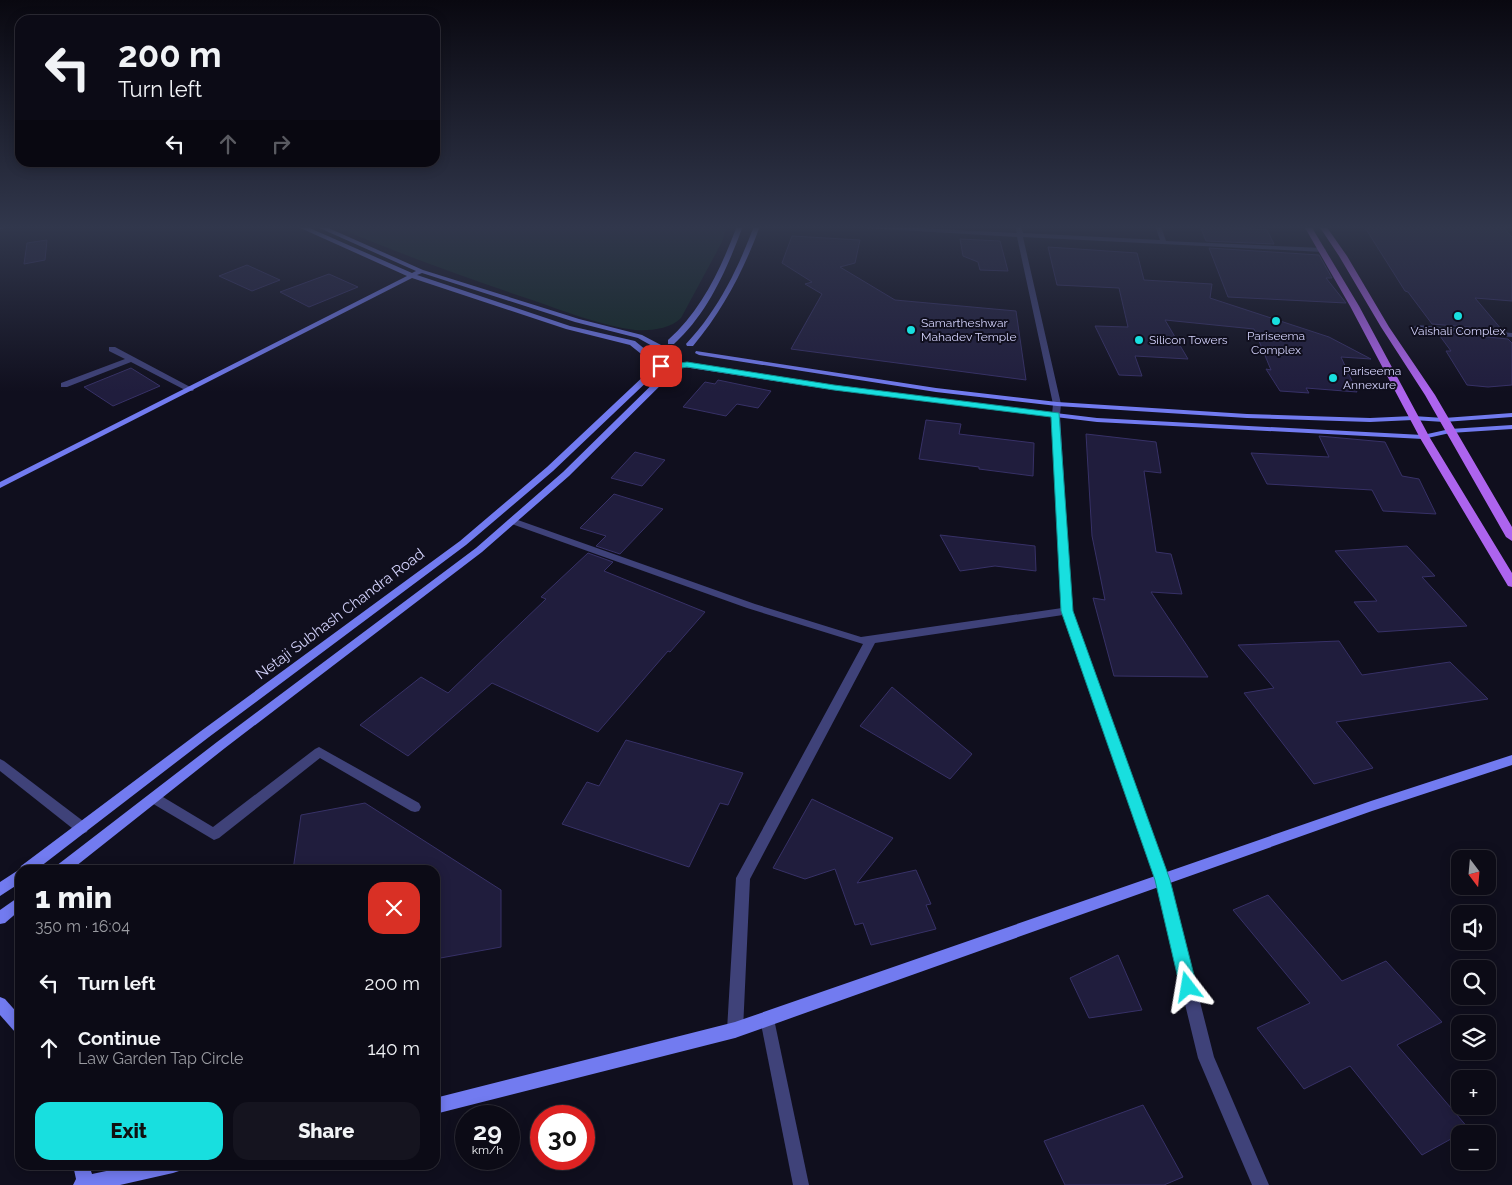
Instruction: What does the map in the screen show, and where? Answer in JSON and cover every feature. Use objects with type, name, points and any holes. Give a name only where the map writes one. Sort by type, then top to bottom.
[{"type":"main road","points":[[0,485],[398,281]]},
{"type":"main road","points":[[429,281],[568,328],[632,343],[648,355],[650,361],[655,364],[675,367],[687,365],[834,388],[1057,409],[1370,420],[1413,418],[1444,420],[1512,415]]},
{"type":"main road","points":[[453,281],[577,321],[640,336],[657,345]]},
{"type":"main road","points":[[671,342],[690,324],[715,281]]},
{"type":"main road","points":[[690,344],[708,326],[733,281]]},
{"type":"main road","points":[[1340,281],[1401,390],[1423,437],[1436,455],[1512,583]]},
{"type":"main road","points":[[1358,281],[1385,327],[1430,395],[1512,537]]},
{"type":"main road","points":[[648,355],[652,348],[657,345],[671,342],[690,344],[699,353],[1057,409],[1106,420],[1423,437],[1450,431],[1512,428]]},
{"type":"main road","points":[[687,365],[696,360],[699,353]]},
{"type":"main road","name":"Netaji Subhash Chandra Road","points":[[33,865],[463,543],[600,423],[650,374],[655,364]]},
{"type":"main road","points":[[67,865],[480,550],[602,440],[675,367]]},
{"type":"main road","points":[[440,1105],[735,1030],[1371,806],[1512,760]]},
{"type":"main road","points":[[0,890],[15,878]]},
{"type":"main road","points":[[0,918],[15,906]]},
{"type":"main road","points":[[0,1004],[15,1021]]},
{"type":"main road","points":[[82,1170],[84,1184],[150,1170]]},
{"type":"street","points":[[1030,281],[1057,409],[1067,611],[1162,880],[1206,1058],[1261,1185]]},
{"type":"street","points":[[1417,327],[1512,335]]},
{"type":"street","points":[[112,349],[190,389]]},
{"type":"street","points":[[64,385],[132,359]]},
{"type":"street","points":[[512,521],[751,606],[861,642],[1067,611]]},
{"type":"street","points":[[735,1030],[743,878],[870,642]]},
{"type":"street","points":[[154,798],[214,834],[319,752],[416,807]]},
{"type":"street","points":[[0,764],[82,828]]},
{"type":"street","points":[[767,1019],[801,1185]]},
{"type":"green space","points":[[478,281],[701,281],[681,318],[671,325],[653,330],[635,330],[609,325],[568,313]]},
{"type":"building","points":[[231,281],[277,281],[252,291]]},
{"type":"building","points":[[309,281],[345,281],[358,287],[309,307],[280,292]]},
{"type":"building","name":"Samartheshwar Mahadev Temple","points":[[864,281],[895,300],[1016,311],[1026,380],[791,349],[822,294],[805,284],[812,282]]},
{"type":"building","points":[[1056,281],[1166,281],[1212,284],[1210,298],[1329,337],[1371,359],[1341,357],[1357,392],[1306,388],[1309,393],[1280,391],[1266,369],[1271,370],[1254,329],[1165,320],[1188,359],[1135,356],[1142,376],[1119,375],[1095,326],[1128,327],[1119,288],[1057,285]]},
{"type":"building","points":[[1222,281],[1329,281],[1346,303],[1228,297]]},
{"type":"building","points":[[1399,281],[1512,281],[1512,301],[1475,298],[1502,330],[1432,324],[1408,292],[1405,291]]},
{"type":"building","points":[[1437,332],[1508,339],[1512,343],[1512,385],[1488,387],[1467,385],[1446,351],[1451,351]]},
{"type":"building","points":[[131,368],[160,386],[113,406],[84,387]]},
{"type":"building","points":[[718,380],[771,391],[758,408],[737,404],[726,416],[683,407],[705,382],[715,384]]},
{"type":"building","points":[[926,420],[961,424],[959,434],[1034,443],[1033,476],[919,459]]},
{"type":"building","points":[[1086,434],[1156,442],[1161,473],[1144,471],[1156,552],[1171,554],[1182,594],[1151,592],[1208,677],[1114,676],[1093,598],[1105,600],[1092,536]]},
{"type":"building","points":[[1319,436],[1385,442],[1402,476],[1419,479],[1436,514],[1383,511],[1372,490],[1267,484],[1251,453],[1329,457]]},
{"type":"building","points":[[635,452],[665,460],[642,486],[611,478]]},
{"type":"building","points":[[614,494],[663,509],[620,554],[596,546],[606,536],[580,528]]},
{"type":"building","points":[[940,535],[1035,546],[1036,571],[995,566],[960,571]]},
{"type":"building","points":[[1407,546],[1435,576],[1422,577],[1467,626],[1378,632],[1354,602],[1377,601],[1335,551]]},
{"type":"building","points":[[588,553],[613,562],[604,571],[705,612],[670,652],[668,651],[598,732],[492,683],[408,756],[360,725],[421,677],[448,693],[546,599],[541,597]]},
{"type":"building","points":[[1339,641],[1362,675],[1450,662],[1488,699],[1336,722],[1373,768],[1314,784],[1244,693],[1274,688],[1238,645]]},
{"type":"building","points":[[892,687],[972,754],[950,779],[860,726]]},
{"type":"building","points":[[626,740],[743,773],[728,805],[720,803],[689,867],[562,824],[587,782],[599,786]]},
{"type":"building","points":[[812,799],[893,838],[857,883],[916,870],[931,904],[926,905],[936,929],[871,945],[863,923],[855,925],[835,869],[805,879],[773,868]]},
{"type":"building","points":[[365,803],[501,890],[501,947],[440,958],[440,865],[294,865],[301,815]]},
{"type":"building","points":[[1268,895],[1342,981],[1386,961],[1442,1022],[1397,1045],[1451,1108],[1451,1115],[1457,1115],[1466,1125],[1451,1125],[1451,1139],[1422,1155],[1350,1066],[1304,1089],[1257,1028],[1310,1003],[1233,910]]},
{"type":"building","points":[[1118,955],[1142,1010],[1089,1018],[1070,978]]},
{"type":"building","points":[[1143,1105],[1183,1177],[1164,1185],[1065,1185],[1044,1141]]},
{"type":"place","name":"Vaishali Complex","points":[[1458,316]]},
{"type":"place","name":"Pariseema Complex","points":[[1276,321]]},
{"type":"place","name":"Samartheshwar Mahadev Temple","points":[[911,330]]},
{"type":"place","name":"Silicon Towers","points":[[1139,340]]},
{"type":"place","name":"Pariseema Annexure","points":[[1333,378]]},
{"type":"route","points":[[661,366],[675,367],[687,365],[834,388],[1056,415],[1067,611],[1162,880],[1188,987]]}]
